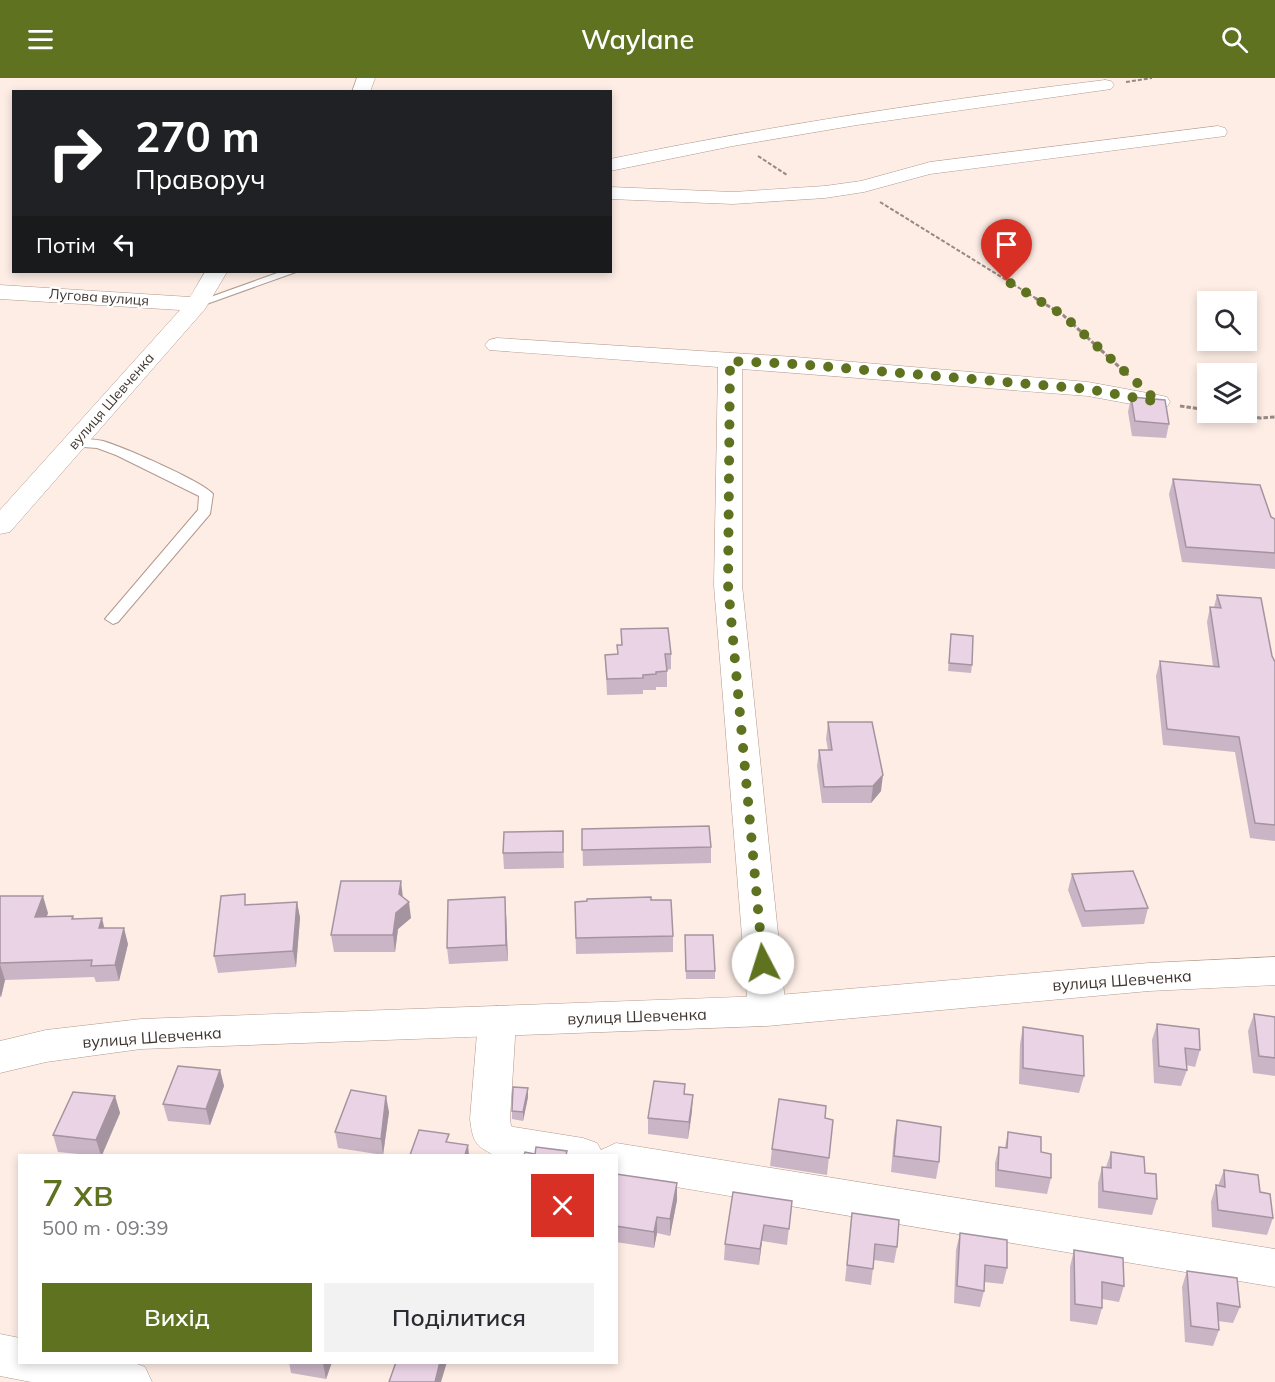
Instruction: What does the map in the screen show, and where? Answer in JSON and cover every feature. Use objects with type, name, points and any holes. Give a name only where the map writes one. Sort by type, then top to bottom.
[{"type":"street","points":[[612,165],[734,139],[905,111],[1105,85]]},
{"type":"street","points":[[612,193],[730,198],[815,194],[857,188],[922,170],[1048,152],[1218,132]]},
{"type":"street","name":"вулиця Шевченка","points":[[0,526],[197,304],[215,273]]},
{"type":"street","name":"Лугова вулиця","points":[[0,292],[197,304]]},
{"type":"street","points":[[497,345],[807,365],[1088,389],[1158,402]]},
{"type":"street","points":[[730,361],[728,585],[767,1011]]},
{"type":"street","name":"вулиця Шевченка","points":[[0,1057],[46,1046],[141,1034],[767,1011],[1149,977],[1275,971]]},
{"type":"street","points":[[497,1021],[490,1119],[492,1135],[508,1143],[577,1154]]},
{"type":"street","points":[[618,1160],[1275,1268]]},
{"type":"street","points":[[0,1355],[18,1359]]},
{"type":"street","points":[[43,1364],[129,1382]]},
{"type":"lane","points":[[197,304],[287,273]]},
{"type":"lane","points":[[75,443],[99,444],[121,452],[206,494],[205,511],[113,619]]},
{"type":"path","points":[[734,139],[815,194]]},
{"type":"path","points":[[857,188],[1063,315],[1158,402]]},
{"type":"path","points":[[1257,417],[1275,417]]},
{"type":"building","points":[[1131,397],[1165,400],[1169,424],[1135,421]]},
{"type":"building","points":[[1173,479],[1260,485],[1271,517],[1275,519],[1275,553],[1186,547]]},
{"type":"building","points":[[1217,595],[1261,598],[1275,662],[1275,825],[1255,823],[1239,737],[1167,729],[1160,661],[1219,667],[1210,607],[1221,608]]},
{"type":"building","points":[[668,628],[671,654],[665,654],[667,671],[643,675],[643,678],[607,679],[605,655],[618,654],[617,645],[622,645],[621,629]]},
{"type":"building","points":[[951,634],[973,636],[972,665],[949,663]]},
{"type":"building","points":[[828,722],[872,722],[883,775],[873,786],[824,787],[819,750],[832,750]]},
{"type":"building","points":[[709,826],[711,847],[582,850],[582,829]]},
{"type":"building","points":[[563,831],[563,852],[503,853],[504,832]]},
{"type":"building","points":[[1133,871],[1148,908],[1085,911],[1072,874]]},
{"type":"building","points":[[341,881],[401,881],[399,894],[409,902],[396,913],[393,935],[331,935]]},
{"type":"building","points":[[245,894],[245,905],[297,902],[293,951],[214,956],[221,896]]},
{"type":"building","points":[[0,896],[43,896],[35,917],[102,918],[99,928],[124,928],[115,965],[91,966],[92,960],[0,963]]},
{"type":"building","points":[[505,897],[506,945],[447,948],[448,900]]},
{"type":"building","points":[[651,897],[651,900],[671,900],[673,936],[576,938],[575,902],[587,901],[587,899]]},
{"type":"building","points":[[685,935],[713,935],[715,971],[686,971]]},
{"type":"building","points":[[1254,1014],[1275,1017],[1275,1058],[1259,1056]]},
{"type":"building","points":[[1157,1024],[1199,1029],[1200,1050],[1185,1048],[1187,1070],[1159,1066]]},
{"type":"building","points":[[1023,1027],[1083,1036],[1084,1076],[1023,1068]]},
{"type":"building","points":[[178,1066],[220,1070],[206,1109],[163,1104]]},
{"type":"building","points":[[654,1081],[685,1084],[684,1094],[693,1095],[689,1122],[648,1118]]},
{"type":"building","points":[[513,1087],[528,1088],[523,1112],[512,1111]]},
{"type":"building","points":[[351,1090],[386,1096],[381,1139],[335,1132]]},
{"type":"building","points":[[73,1092],[115,1096],[96,1140],[53,1135]]},
{"type":"building","points":[[779,1099],[826,1106],[825,1118],[833,1120],[829,1158],[772,1149]]},
{"type":"building","points":[[897,1120],[941,1127],[939,1162],[894,1156]]},
{"type":"building","points":[[419,1130],[449,1134],[446,1142],[468,1145],[465,1154],[410,1154]]},
{"type":"building","points":[[1008,1132],[1041,1137],[1041,1152],[1051,1154],[1051,1178],[998,1170],[999,1147],[1007,1148]]},
{"type":"building","points":[[536,1147],[567,1151],[566,1154],[535,1154]]},
{"type":"building","points":[[1111,1152],[1144,1157],[1145,1173],[1156,1174],[1157,1199],[1103,1191],[1102,1167],[1111,1168]]},
{"type":"building","points":[[1224,1170],[1258,1175],[1260,1192],[1270,1194],[1273,1218],[1218,1210],[1216,1185],[1225,1187]]},
{"type":"building","points":[[618,1174],[677,1183],[670,1219],[657,1217],[654,1232],[618,1226]]},
{"type":"building","points":[[733,1192],[792,1201],[789,1229],[764,1225],[760,1249],[725,1244]]},
{"type":"building","points":[[852,1213],[899,1220],[897,1247],[875,1244],[873,1269],[847,1265]]},
{"type":"building","points":[[960,1233],[1007,1240],[1007,1268],[985,1265],[984,1291],[957,1286]]},
{"type":"building","points":[[1074,1250],[1123,1258],[1124,1286],[1102,1282],[1102,1308],[1075,1304]]},
{"type":"building","points":[[1187,1271],[1237,1278],[1240,1307],[1217,1303],[1219,1330],[1191,1326]]},
{"type":"building","points":[[395,1364],[440,1364],[435,1382],[389,1382]]},
{"type":"route","points":[[763,963],[728,585],[730,361],[795,364],[1088,389],[1158,402],[1063,315],[1007,281]]}]
